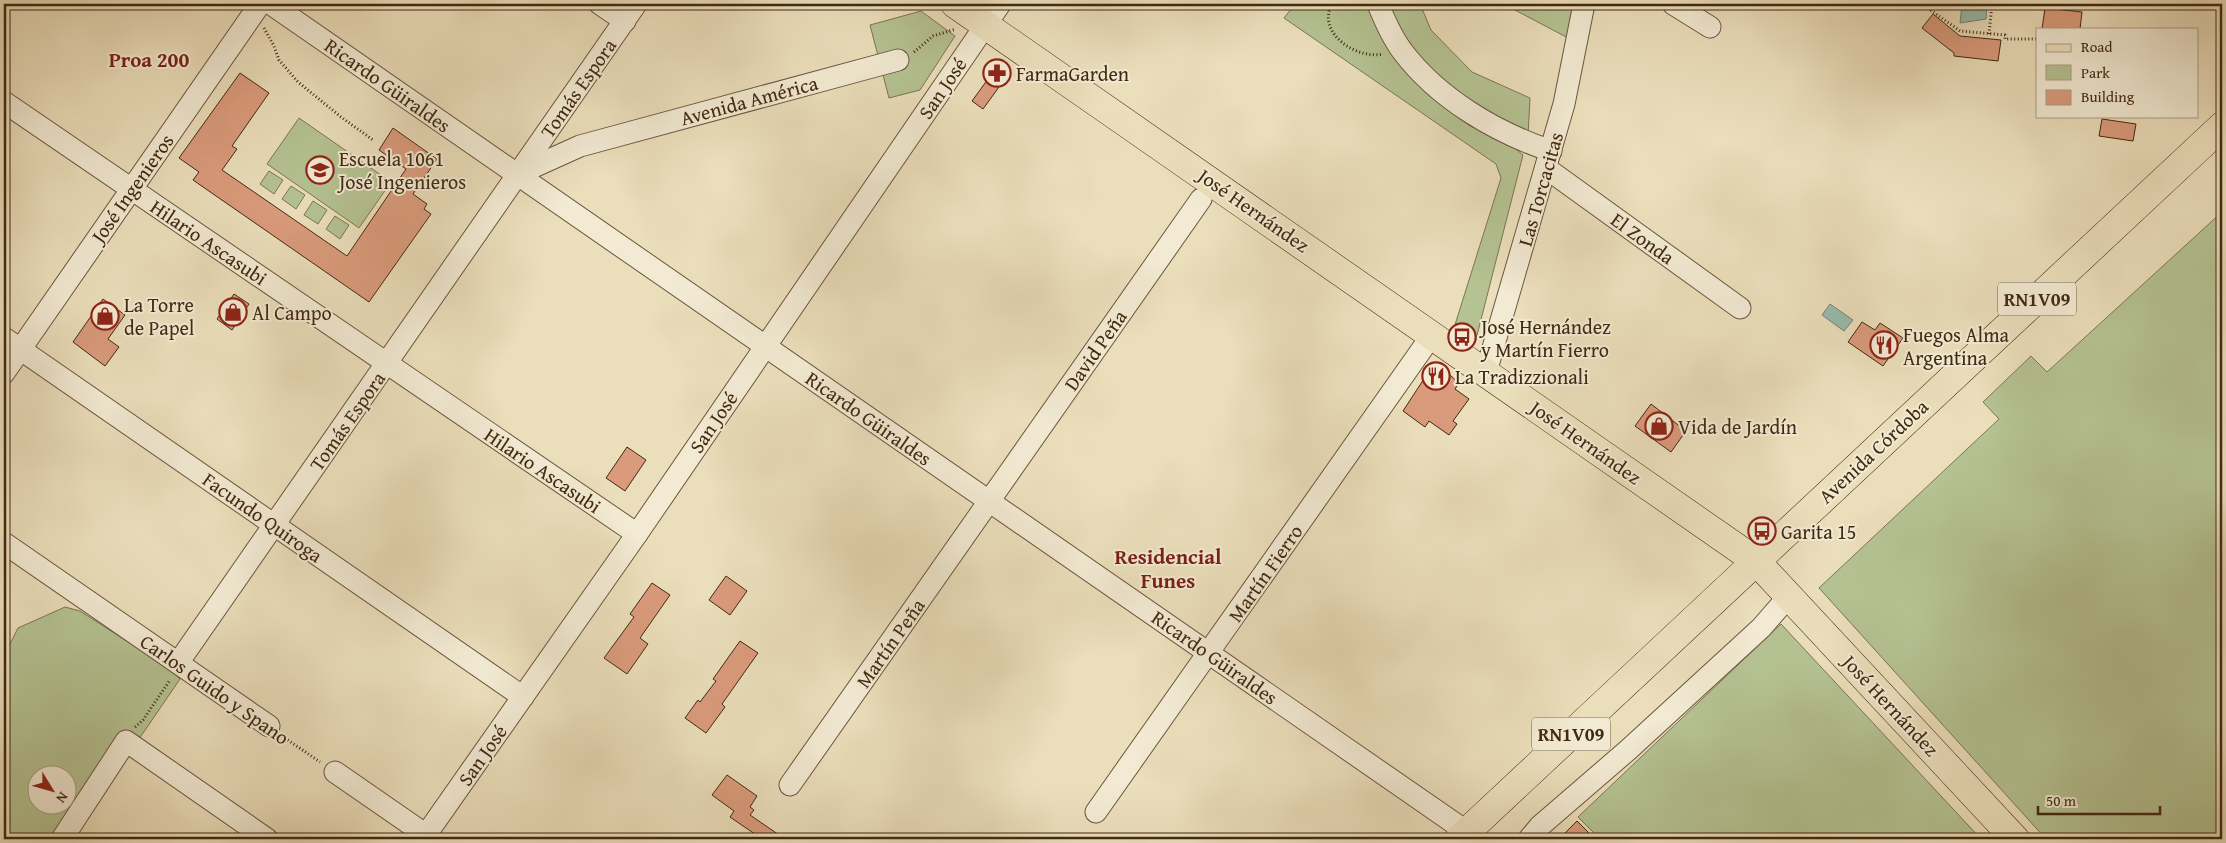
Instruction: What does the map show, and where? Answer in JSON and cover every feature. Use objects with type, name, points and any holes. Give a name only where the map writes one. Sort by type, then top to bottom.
[{"type":"main road","name":"José Hernández","points":[[978,12],[1756,561],[2015,839]]},
{"type":"main road","name":"Avenida Córdoba","points":[[1463,836],[2222,126]]},
{"type":"street","name":"José Ingenieros","points":[[4,373],[12,344],[132,189],[260,4]]},
{"type":"street","name":"Ricardo Güiraldes","points":[[271,4],[1209,653],[1463,836]]},
{"type":"street","points":[[600,4],[630,12]]},
{"type":"street","name":"El Zonda","points":[[1378,4],[1401,50],[1432,85],[1549,160],[1740,308]]},
{"type":"street","name":"Las Torcacitas","points":[[1486,372],[1564,104],[1584,4]]},
{"type":"street","points":[[1673,4],[1710,27]]},
{"type":"street","name":"Tomás Espora","points":[[178,663],[630,12]]},
{"type":"street","name":"San José","points":[[425,837],[766,346],[978,12]]},
{"type":"street","name":"Avenida América","points":[[518,174],[580,146],[898,60]]},
{"type":"street","name":"Hilario Ascasubi","points":[[4,102],[637,534]]},
{"type":"street","name":"David Peña","points":[[990,501],[1201,199]]},
{"type":"street","name":"Martín Fierro","points":[[1096,812],[1432,334]]},
{"type":"street","name":"Facundo Quiroga","points":[[12,344],[523,696]]},
{"type":"street","name":"Martín Peña","points":[[790,785],[990,501]]},
{"type":"street","name":"Carlos Guido y Spano","points":[[4,544],[269,726]]},
{"type":"street","points":[[1529,839],[1540,826],[1628,750],[1761,628],[1789,596]]},
{"type":"street","points":[[62,839],[126,741],[267,839]]},
{"type":"street","points":[[335,772],[425,837]]},
{"type":"path","points":[[1332,4],[1328,12],[1332,32],[1348,48],[1374,56],[1401,50]]},
{"type":"path","points":[[1922,4],[1960,31],[2005,35],[2005,39],[2036,38]]},
{"type":"path","points":[[1989,34],[1992,4]]},
{"type":"path","points":[[898,60],[910,55],[933,36],[948,33],[959,27],[978,12]]},
{"type":"path","points":[[274,46],[279,60],[298,82],[340,117],[373,140]]},
{"type":"path","points":[[126,741],[132,730],[143,720],[168,685],[178,663]]},
{"type":"path","name":"Carlos Guido y Spano","points":[[269,726],[335,772]]},
{"type":"green space","points":[[1295,4],[1371,4],[1373,12],[1402,68],[1427,94],[1470,126],[1505,140],[1523,155],[1475,343],[1454,328],[1501,178],[1496,164],[1284,18]]},
{"type":"green space","points":[[1389,4],[1420,4],[1431,30],[1472,72],[1530,98],[1528,136],[1439,82],[1412,50],[1390,12]]},
{"type":"green space","points":[[1509,4],[1577,4],[1570,39],[1513,9]]},
{"type":"green space","points":[[921,11],[955,36],[920,90],[889,98],[870,25]]},
{"type":"green space","points":[[299,118],[391,182],[359,228],[267,164]]},
{"type":"green space","points":[[269,171],[283,180],[274,194],[260,184]]},
{"type":"green space","points":[[291,186],[305,195],[296,209],[282,199]]},
{"type":"green space","points":[[313,201],[327,210],[318,224],[304,215]]},
{"type":"green space","points":[[2222,212],[2222,839],[2046,839],[1819,588],[1999,419],[1983,402],[2031,356],[2047,372]]},
{"type":"green space","points":[[335,216],[349,225],[340,239],[326,229]]},
{"type":"green space","points":[[65,607],[80,611],[167,667],[180,679],[139,739],[119,741],[78,800],[78,766],[28,766],[28,816],[67,816],[51,839],[4,839],[4,656],[18,628]]},
{"type":"green space","points":[[1781,624],[1981,839],[1600,839],[1578,817]]},
{"type":"water","points":[[1962,4],[1987,4],[1986,19],[1960,23]]},
{"type":"water","points":[[1830,304],[1853,320],[1844,331],[1822,315]]},
{"type":"building","points":[[2045,8],[2082,12],[2080,28],[2042,28]]},
{"type":"building","points":[[1933,14],[1960,36],[2001,40],[1998,61],[1954,56],[1954,53],[1922,28]]},
{"type":"building","points":[[996,68],[1007,76],[983,109],[972,101]]},
{"type":"building","points":[[240,73],[269,93],[232,146],[237,149],[222,170],[347,256],[406,169],[379,150],[393,128],[437,159],[413,194],[427,204],[424,209],[431,214],[369,302],[193,180],[199,172],[179,158]]},
{"type":"building","points":[[2102,119],[2136,124],[2133,141],[2099,136]]},
{"type":"building","name":"Al Campo","points":[[234,294],[249,304],[232,330],[217,319]]},
{"type":"building","points":[[103,299],[125,315],[108,339],[119,347],[105,366],[73,342]]},
{"type":"building","points":[[1862,322],[1875,330],[1880,323],[1903,338],[1883,366],[1848,342]]},
{"type":"building","points":[[1435,362],[1459,383],[1455,389],[1469,399],[1453,421],[1457,424],[1449,435],[1429,421],[1425,427],[1403,411]]},
{"type":"building","points":[[1651,404],[1686,431],[1671,452],[1635,426]]},
{"type":"building","points":[[627,447],[646,460],[625,491],[606,478]]},
{"type":"building","points":[[726,576],[747,591],[730,615],[709,600]]},
{"type":"building","points":[[652,583],[670,595],[640,638],[648,644],[627,674],[604,658],[634,617],[630,614]]},
{"type":"building","points":[[740,641],[758,653],[722,704],[725,707],[706,733],[685,718],[698,700],[700,702],[716,681],[713,679]]},
{"type":"building","points":[[727,775],[757,796],[750,807],[754,810],[750,815],[785,839],[762,839],[730,817],[734,811],[712,795]]},
{"type":"building","points":[[1577,821],[1595,839],[1559,839]]},
{"type":"place","name":"FarmaGarden","points":[[997,73]]},
{"type":"place","name":"Escuela 1061 José Ingenieros","points":[[320,170]]},
{"type":"place","name":"Al Campo","points":[[233,312]]},
{"type":"place","name":"La Torre de Papel","points":[[105,316]]},
{"type":"place","name":"José Hernández y Martín Fierro","points":[[1462,337]]},
{"type":"place","name":"Fuegos Alma Argentina","points":[[1884,345]]},
{"type":"place","name":"La Tradizzionali","points":[[1436,376]]},
{"type":"place","name":"Vida de Jardín","points":[[1659,426]]},
{"type":"place","name":"Garita 15","points":[[1762,531]]},
{"type":"district","name":"Proa 200","points":[[149,59]]},
{"type":"district","name":"Residencial Funes","points":[[1168,568]]}]
